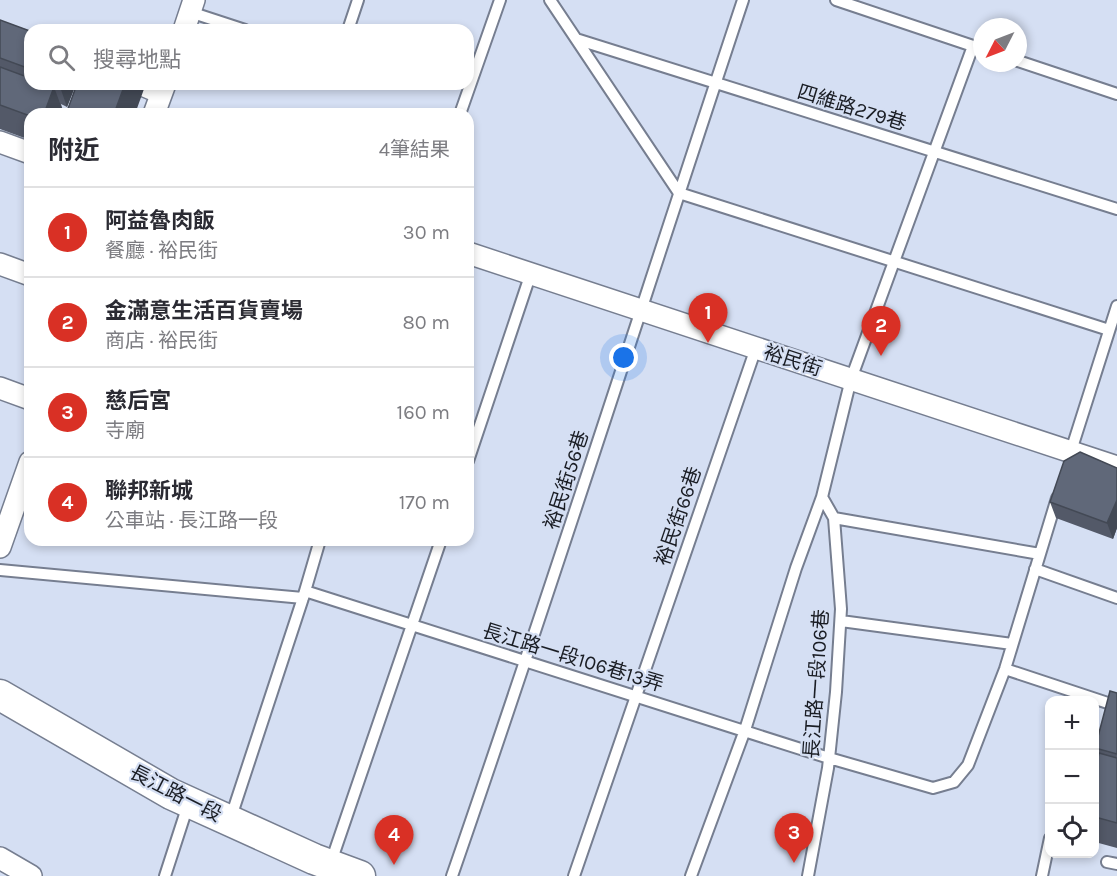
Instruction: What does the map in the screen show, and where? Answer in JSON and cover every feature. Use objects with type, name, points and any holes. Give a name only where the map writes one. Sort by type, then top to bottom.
[{"type":"street","points":[[156,108],[162,90]]},
{"type":"street","points":[[0,142],[24,151]]},
{"type":"street","name":"裕民街","points":[[474,255],[851,379],[1069,459],[1117,467]]},
{"type":"street","points":[[0,264],[24,273]]},
{"type":"street","points":[[0,387],[24,397]]},
{"type":"street","points":[[0,547],[24,479]]},
{"type":"street","name":"長江路一段","points":[[0,695],[189,802],[345,872]]},
{"type":"street","points":[[0,858],[31,876]]},
{"type":"lane","points":[[350,24],[358,0]]},
{"type":"lane","points":[[474,74],[500,0]]},
{"type":"lane","points":[[550,0],[679,192],[1109,330]]},
{"type":"lane","name":"裕民街56巷","points":[[452,876],[527,661],[640,309],[743,0]]},
{"type":"lane","points":[[836,0],[973,46]]},
{"type":"lane","points":[[189,14],[223,24]]},
{"type":"lane","name":"四維路279巷","points":[[576,39],[1117,209]]},
{"type":"lane","points":[[691,876],[745,730],[796,568],[822,498],[851,379],[934,152],[973,57]]},
{"type":"lane","points":[[1027,64],[1117,94]]},
{"type":"lane","points":[[462,108],[468,90]]},
{"type":"lane","points":[[474,443],[531,273]]},
{"type":"lane","points":[[1069,459],[1117,306]]},
{"type":"lane","name":"裕民街66巷","points":[[574,876],[756,348]]},
{"type":"lane","name":"長江路一段106巷13弄","points":[[0,570],[304,595],[527,661],[830,758],[933,788],[954,782],[968,765],[1005,669],[1060,489]]},
{"type":"lane","name":"長江路一段106巷","points":[[808,876],[830,758],[841,621],[834,518],[822,498]]},
{"type":"lane","points":[[834,518],[1040,554]]},
{"type":"lane","points":[[230,821],[318,546]]},
{"type":"lane","points":[[345,872],[412,626],[439,546]]},
{"type":"lane","points":[[1035,569],[1117,597]]},
{"type":"lane","points":[[841,621],[1012,644]]},
{"type":"lane","points":[[1005,669],[1075,696]]},
{"type":"lane","points":[[1099,702],[1117,706]]},
{"type":"lane","points":[[165,876],[189,802]]},
{"type":"lane","points":[[1042,876],[1046,858]]},
{"type":"building","points":[[0,20],[24,29],[24,67],[0,58]]},
{"type":"building","points":[[0,67],[24,76],[24,90],[53,90],[46,108],[24,108],[24,114],[0,105]]},
{"type":"building","points":[[75,90],[123,90],[116,108],[68,108]]},
{"type":"building","points":[[1080,452],[1117,468],[1117,500],[1107,523],[1050,502],[1064,461]]},
{"type":"building","points":[[1110,691],[1117,693],[1117,754],[1099,749],[1099,733]]},
{"type":"building","points":[[1099,753],[1117,758],[1117,823],[1099,818]]},
{"type":"place","name":"阿益魯肉飯","points":[[708,343]]},
{"type":"place","name":"金滿意生活百貨賣場","points":[[881,356]]},
{"type":"place","name":"慈后宮","points":[[794,863]]},
{"type":"place","name":"聯邦新城","points":[[394,865]]}]
